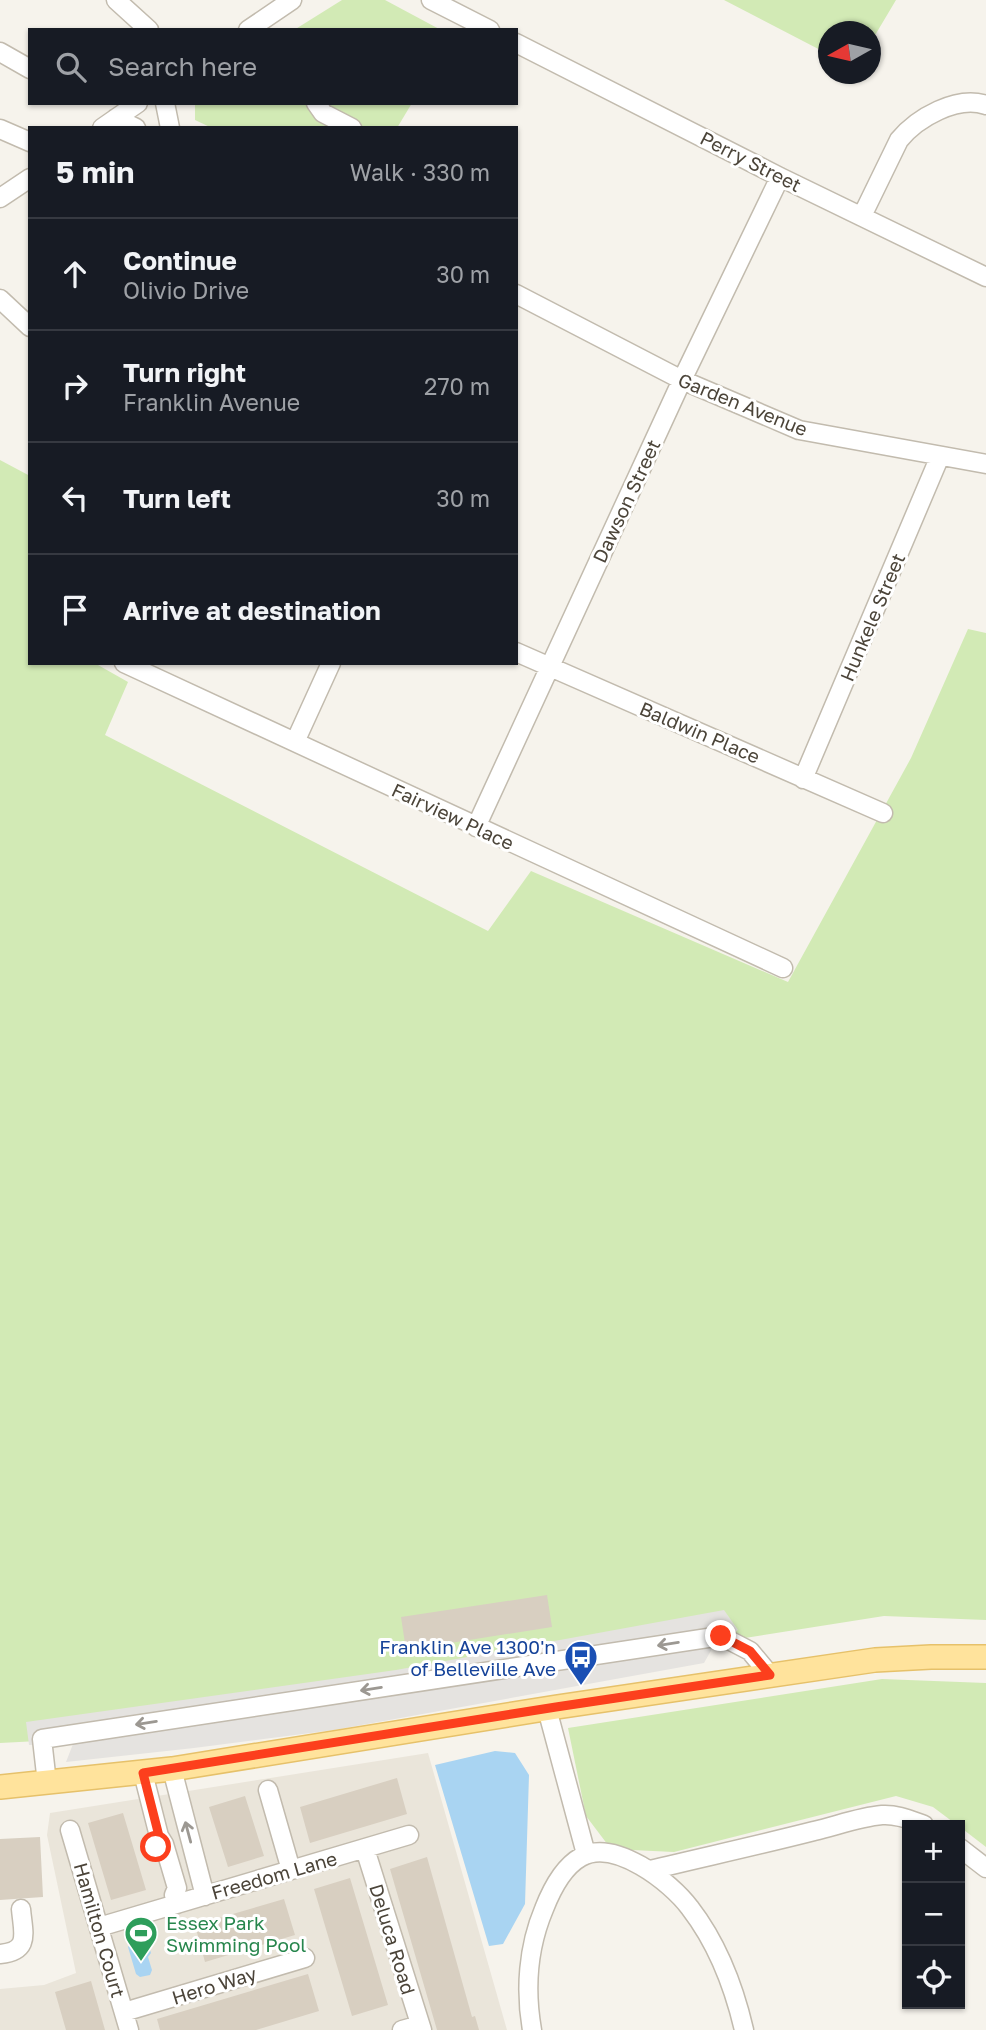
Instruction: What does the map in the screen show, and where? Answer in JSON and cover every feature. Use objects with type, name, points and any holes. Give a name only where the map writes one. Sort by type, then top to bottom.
[{"type":"main road","points":[[0,1787],[172,1769],[876,1660],[986,1657]]},
{"type":"street","points":[[116,0],[147,28]]},
{"type":"street","points":[[251,28],[292,0]]},
{"type":"street","points":[[431,0],[486,28]]},
{"type":"street","name":"Perry Street","points":[[518,44],[780,177],[986,277]]},
{"type":"street","points":[[0,52],[28,68]]},
{"type":"street","points":[[862,216],[899,140],[906,132],[919,122],[960,102],[986,105]]},
{"type":"street","points":[[165,105],[170,126]]},
{"type":"street","points":[[317,105],[323,113],[348,126]]},
{"type":"street","points":[[121,112],[134,126]]},
{"type":"street","points":[[0,129],[28,141]]},
{"type":"street","name":"Dawson Street","points":[[476,827],[681,380],[780,177]]},
{"type":"street","points":[[0,198],[28,179]]},
{"type":"street","name":"Garden Avenue","points":[[518,297],[681,380],[799,430],[986,464]]},
{"type":"street","points":[[0,299],[28,325]]},
{"type":"street","name":"Hunkele Street","points":[[803,779],[940,456]]},
{"type":"street","name":"Baldwin Place","points":[[518,653],[883,813]]},
{"type":"street","name":"Fairview Place","points":[[128,665],[783,968]]},
{"type":"street","points":[[295,742],[330,665]]},
{"type":"street","points":[[47,1783],[42,1739],[721,1636],[750,1651],[770,1675]]},
{"type":"street","points":[[547,1709],[586,1854]]},
{"type":"street","points":[[172,1769],[205,1896]]},
{"type":"street","points":[[143,1773],[159,1836],[164,1844],[177,1888],[175,1899]]},
{"type":"street","points":[[268,1790],[292,1870]]},
{"type":"street","points":[[650,1870],[864,1818],[885,1815],[911,1820]]},
{"type":"street","name":"Hamilton Court","points":[[70,1830],[129,2030]]},
{"type":"street","name":"Freedom Lane","points":[[99,1927],[175,1899],[205,1896],[409,1835]]},
{"type":"street","name":"Deluca Road","points":[[365,1849],[421,2028]]},
{"type":"street","points":[[965,1852],[986,1868]]},
{"type":"street","points":[[532,2030],[528,2000],[529,1974],[539,1920],[565,1872],[579,1858],[597,1853],[623,1857],[650,1870],[690,1907],[725,1971],[744,2030]]},
{"type":"street","points":[[0,1954],[12,1953],[24,1941],[22,1909]]},
{"type":"street","name":"Hero Way","points":[[124,2012],[304,1958]]},
{"type":"street","points":[[402,2030],[421,2028]]},
{"type":"shaded area","points":[[724,1610],[738,1630],[713,1647],[704,1663],[334,1730],[194,1748],[66,1762],[73,1744],[29,1745],[26,1722],[396,1670]]},
{"type":"shaded area","points":[[428,1753],[507,2030],[0,2030],[0,1989],[44,1985],[76,1973],[47,1835],[50,1813]]},
{"type":"green space","points":[[342,0],[385,0],[437,28],[297,28]]},
{"type":"green space","points":[[724,0],[896,0],[881,25],[881,21],[818,21],[818,49]]},
{"type":"green space","points":[[195,105],[411,105],[398,126],[208,126],[195,120]]},
{"type":"green space","points":[[0,460],[28,475],[28,665],[98,665],[128,682],[105,735],[488,931],[531,871],[788,982],[911,758],[968,629],[986,633],[986,1620],[884,1616],[115,1737],[0,1743]]},
{"type":"green space","points":[[882,1679],[986,1683],[986,1847],[965,1831],[965,1820],[950,1820],[933,1807],[896,1796],[674,1852],[611,1849],[586,1816],[568,1728]]},
{"type":"water","points":[[495,1751],[515,1753],[529,1775],[525,1904],[503,1944],[489,1946],[435,1765]]},
{"type":"water","name":"Essex Park Swimming Pool","points":[[147,1941],[151,1953],[148,1957],[152,1970],[150,1975],[140,1977],[136,1974],[128,1947],[131,1943]]},
{"type":"building","points":[[547,1595],[552,1627],[406,1650],[401,1617]]},
{"type":"building","points":[[397,1778],[407,1814],[310,1843],[300,1807]]},
{"type":"building","points":[[245,1796],[264,1856],[228,1867],[209,1807]]},
{"type":"building","points":[[123,1813],[146,1890],[111,1900],[88,1823]]},
{"type":"building","points":[[40,1837],[43,1897],[0,1900],[0,1839]]},
{"type":"building","points":[[427,1857],[472,2017],[475,2016],[479,2030],[437,2030],[390,1869]]},
{"type":"building","points":[[350,1878],[388,2005],[352,2016],[314,1889]]},
{"type":"building","points":[[284,1899],[295,1935],[205,1962],[195,1925]]},
{"type":"building","points":[[308,1974],[319,2011],[256,2030],[160,2030],[157,2019]]},
{"type":"building","points":[[91,1981],[105,2030],[66,2030],[55,1992]]},
{"type":"place","name":"Franklin Ave 1300'n of Belleville Ave","points":[[581,1687]]},
{"type":"place","name":"Essex Park Swimming Pool","points":[[141,1963]]},
{"type":"route","points":[[156,1847],[159,1836],[143,1773],[770,1675],[750,1651],[721,1636]]}]
